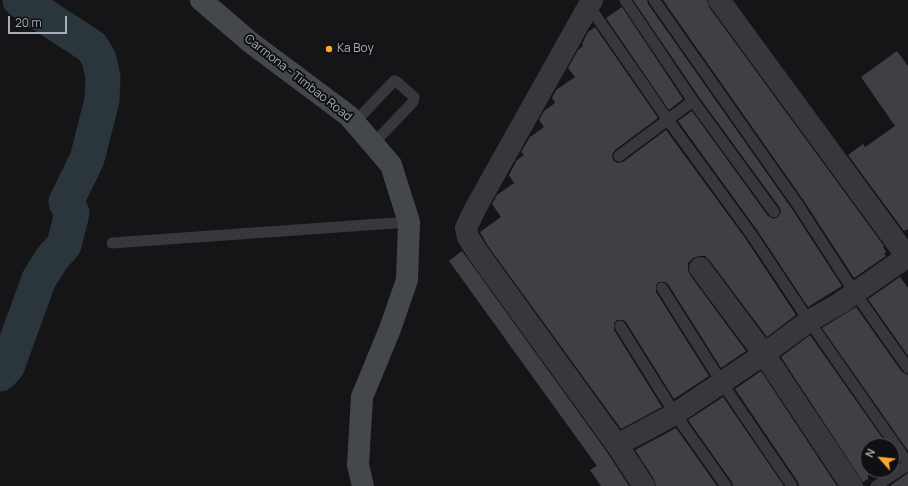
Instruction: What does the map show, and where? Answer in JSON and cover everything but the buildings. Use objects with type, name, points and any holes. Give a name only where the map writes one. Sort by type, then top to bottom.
[{"type":"main road","name":"Carmona - Timbao Road","points":[[206,2],[250,42],[349,116],[392,165],[409,222],[406,280],[390,328],[362,397],[358,464],[363,486]]},
{"type":"street","points":[[617,445],[675,414],[764,354],[809,321],[855,293],[908,257],[719,0]]},
{"type":"street","points":[[590,3],[474,209],[466,228],[468,237],[478,253],[617,445],[644,486]]},
{"type":"street","points":[[700,268],[764,354],[852,486]]},
{"type":"lane","points":[[625,0],[693,101],[774,212]]},
{"type":"lane","points":[[654,0],[798,205],[855,293],[908,368]]},
{"type":"lane","points":[[590,3],[668,120],[751,234],[908,464],[876,486]]},
{"type":"lane","points":[[355,122],[394,81],[414,97],[413,102],[374,144]]},
{"type":"lane","points":[[619,156],[693,101]]},
{"type":"lane","points":[[112,243],[409,222]]},
{"type":"lane","points":[[662,288],[722,382],[792,486]]},
{"type":"lane","points":[[620,326],[675,414],[726,486]]},
{"type":"waterway","points":[[0,374],[7,367],[39,279],[53,257],[64,245],[72,213],[66,202],[87,159],[102,100],[103,77],[99,59],[92,47],[20,0]]},
{"type":"place","name":"Ka Boy","points":[[329,49]]}]
